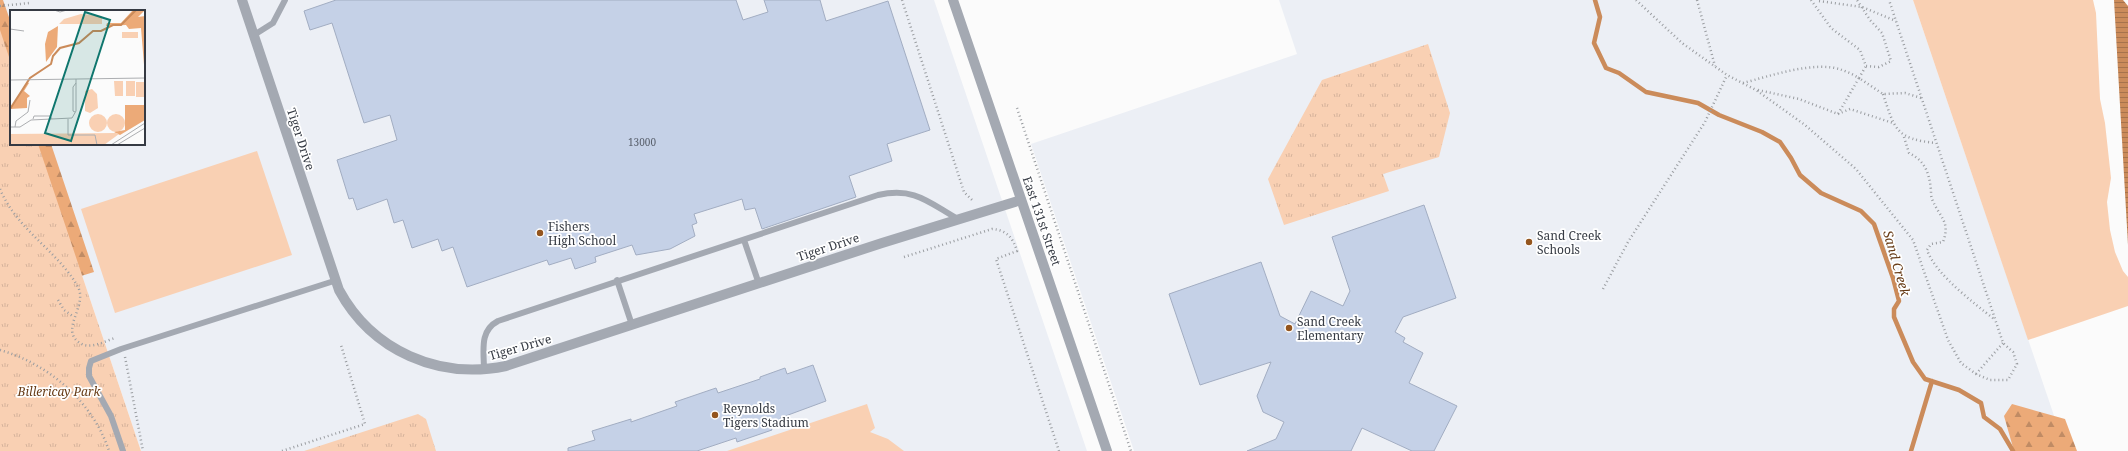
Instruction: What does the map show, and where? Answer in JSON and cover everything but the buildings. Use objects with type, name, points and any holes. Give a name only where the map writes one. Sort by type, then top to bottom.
[{"type":"street","name":"Tiger Drive","points":[[242,0],[334,281],[356,317],[372,333],[393,348],[432,365],[465,370],[484,370],[514,364],[958,219],[1022,200]]},
{"type":"street","name":"East 131st Street","points":[[953,0],[1106,451]]},
{"type":"lane","points":[[254,35],[273,23],[286,0]]},
{"type":"lane","points":[[484,370],[483,342],[490,325],[540,306],[617,280],[891,192],[915,194],[958,219]]},
{"type":"lane","points":[[744,240],[759,284]]},
{"type":"lane","points":[[617,280],[632,325]]},
{"type":"lane","points":[[123,451],[111,416],[89,376],[89,368],[92,361],[126,347],[334,281]]},
{"type":"path","points":[[902,0],[964,192],[975,203]]},
{"type":"path","points":[[1636,0],[1682,43],[1727,75],[1756,90],[1805,125],[1856,169],[1913,240],[1948,340],[1961,363],[1976,374],[1990,380],[2008,380],[2017,364],[2013,352],[2003,344],[1889,0]]},
{"type":"path","points":[[1697,0],[1715,66]]},
{"type":"path","points":[[1811,0],[1831,28],[1860,50],[1866,66]]},
{"type":"path","points":[[1857,0],[1870,20],[1882,33],[1891,61],[1879,67],[1866,66]]},
{"type":"path","points":[[1818,9],[1818,1],[1862,7],[1896,21]]},
{"type":"path","points":[[0,6],[30,3]]},
{"type":"path","points":[[1838,114],[1866,66]]},
{"type":"path","points":[[1743,83],[1796,70],[1820,67],[1841,69],[1859,78],[1883,94],[1905,93],[1922,98]]},
{"type":"path","points":[[1603,289],[1628,242],[1706,119],[1727,75]]},
{"type":"path","points":[[1756,90],[1799,99],[1838,114],[1850,109],[1893,123]]},
{"type":"path","points":[[1883,94],[1893,123],[1904,137],[1908,152],[1921,159],[1927,172],[1931,198],[1945,221],[1947,233],[1943,242],[1931,244],[1927,250],[1931,261],[1966,296],[1995,319]]},
{"type":"path","points":[[1017,108],[1131,451]]},
{"type":"path","points":[[1904,137],[1918,141],[1936,143]]},
{"type":"path","points":[[0,189],[6,204],[34,238],[65,269],[77,286],[81,294],[81,302],[74,317],[72,333],[80,343],[93,345],[115,338]]},
{"type":"path","points":[[904,257],[992,229],[1005,232],[1011,237],[1017,251],[996,259],[1059,451]]},
{"type":"path","points":[[58,300],[64,310],[74,317]]},
{"type":"path","points":[[1976,374],[2003,344]]},
{"type":"path","points":[[282,451],[365,424],[341,346]]},
{"type":"path","points":[[0,350],[36,365],[65,385],[92,417],[109,451]]},
{"type":"path","points":[[125,357],[143,451]]},
{"type":"shaded area","name":"Fishers High School","points":[[0,0],[934,0],[1087,451],[141,451],[38,145],[145,145],[145,10],[10,10],[10,57]]},
{"type":"shaded area","name":"Sand Creek Schools","points":[[1279,0],[1913,0],[2066,451],[1134,451],[1031,144],[1297,54]]},
{"type":"shaded area","points":[[2114,0],[2123,0],[2128,6],[2128,245]]},
{"type":"green space","points":[[0,0],[3,0],[10,20],[10,145],[51,145],[94,272],[0,301]]},
{"type":"green space","points":[[1913,0],[2093,0],[2096,13],[2100,99],[2105,123],[2111,178],[2107,202],[2110,230],[2115,252],[2123,271],[2128,277],[2128,306],[2028,340]]},
{"type":"green space","name":"Billericay Park","points":[[0,30],[10,60],[10,145],[38,145],[141,451],[0,451]]},
{"type":"green space","points":[[1428,44],[1450,113],[1439,157],[1383,174],[1389,191],[1284,225],[1268,179],[1322,80]]},
{"type":"green space","points":[[257,151],[292,255],[115,313],[81,209]]},
{"type":"green space","points":[[867,404],[875,428],[870,432],[888,439],[904,451],[727,451]]},
{"type":"green space","points":[[2012,404],[2065,419],[2077,451],[2014,451],[2004,416]]},
{"type":"green space","points":[[418,414],[426,419],[436,451],[304,451]]},
{"type":"waterway","name":"Sand Creek","points":[[1595,0],[1600,17],[1594,43],[1606,68],[1619,73],[1646,92],[1698,103],[1719,115],[1762,132],[1780,142],[1800,175],[1821,193],[1861,211],[1874,224],[1893,278],[1899,301],[1894,309],[1894,317],[1913,362],[1925,379],[1959,390],[1981,403],[1984,417],[2000,429],[2013,451]]},
{"type":"waterway","points":[[1911,451],[1932,381]]},
{"type":"place","name":"Fishers High School","points":[[540,233]]},
{"type":"place","name":"Sand Creek Schools","points":[[1529,242]]},
{"type":"place","name":"Sand Creek Elementary","points":[[1289,328]]},
{"type":"place","name":"Reynolds Tigers Stadium","points":[[715,415]]}]
